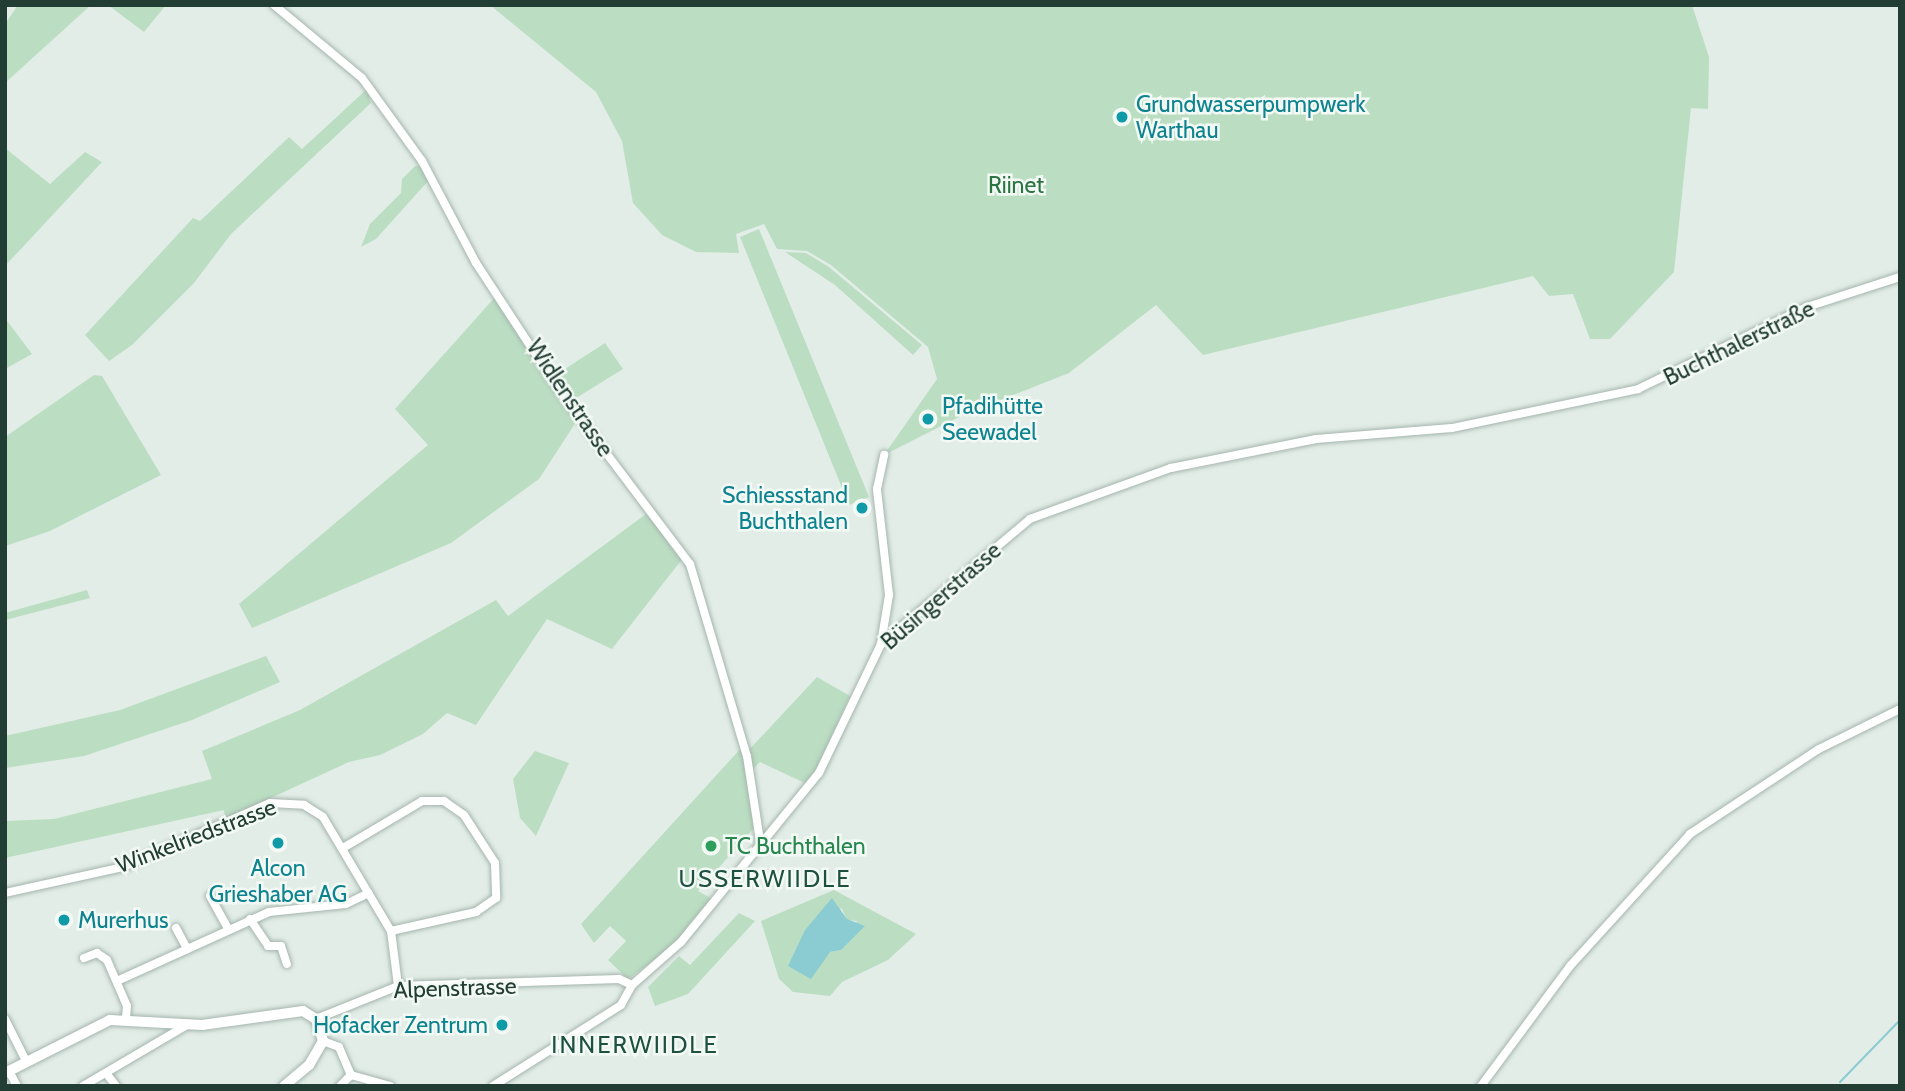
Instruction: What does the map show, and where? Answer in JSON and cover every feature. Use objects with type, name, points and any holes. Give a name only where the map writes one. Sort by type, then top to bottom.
[{"type":"street","name":"Widlenstrasse","points":[[274,5],[351,65],[376,97],[422,161],[477,263],[561,393],[690,564],[747,756],[761,847]]},
{"type":"street","name":"Buchthalerstraße","points":[[1452,428],[1669,379],[1783,318],[1900,276]]},
{"type":"street","name":"Büsingerstrasse","points":[[493,1086],[621,1005],[632,985],[718,904],[819,773],[881,644],[1030,519],[1062,503],[1171,468],[1316,439],[1452,428]]},
{"type":"street","points":[[881,644],[889,596],[877,489],[884,455]]},
{"type":"street","points":[[1481,1086],[1570,966],[1690,834],[1819,749],[1900,709]]},
{"type":"street","name":"Winkelriedstrasse","points":[[5,893],[123,867],[279,801],[304,804],[323,817],[391,931],[398,986]]},
{"type":"street","points":[[343,848],[422,801],[444,801],[464,816],[495,863],[496,898],[476,912],[391,931]]},
{"type":"street","points":[[117,981],[250,919],[281,908],[346,904],[369,893]]},
{"type":"street","points":[[210,896],[228,929]]},
{"type":"street","points":[[250,919],[268,946],[281,946],[286,964]]},
{"type":"street","points":[[176,928],[187,949]]},
{"type":"street","points":[[84,958],[97,953],[117,981],[127,1018]]},
{"type":"street","name":"Alpenstrasse","points":[[316,1018],[398,986],[619,979],[632,985]]},
{"type":"street","points":[[17,1086],[7,1072],[94,1025],[127,1018],[187,1025],[294,1010],[316,1018],[323,1041],[309,1065],[284,1086]]},
{"type":"street","points":[[5,1019],[8,1033],[26,1061]]},
{"type":"street","points":[[83,1086],[187,1025]]},
{"type":"street","points":[[323,1041],[338,1045],[351,1075]]},
{"type":"street","points":[[106,1073],[116,1086]]},
{"type":"street","points":[[340,1086],[351,1075]]},
{"type":"street","points":[[351,1075],[390,1086]]},
{"type":"green space","points":[[18,5],[91,5],[5,83],[5,24]]},
{"type":"green space","points":[[108,5],[166,5],[144,32]]},
{"type":"green space","name":"Riinet","points":[[490,5],[1692,5],[1709,57],[1708,109],[1691,108],[1674,272],[1610,339],[1590,339],[1573,294],[1549,296],[1533,276],[1203,355],[1156,305],[1069,373],[965,414],[884,455],[937,379],[928,347],[831,265],[807,251],[777,249],[764,224],[736,234],[739,253],[696,252],[662,235],[633,203],[622,141],[596,92]]},
{"type":"green space","points":[[367,89],[371,103],[231,234],[194,283],[132,345],[109,361],[85,335],[193,218],[200,221],[289,137],[302,149]]},
{"type":"green space","points":[[5,148],[50,184],[85,152],[102,162],[6,265]]},
{"type":"green space","points":[[415,166],[422,166],[429,180],[376,239],[361,247],[370,224],[401,193],[402,179]]},
{"type":"green space","points":[[759,229],[869,497],[849,505],[740,237]]},
{"type":"green space","points":[[785,252],[806,253],[829,267],[922,345],[913,355],[835,285]]},
{"type":"green space","points":[[496,296],[578,419],[539,479],[451,543],[252,628],[239,604],[428,445],[395,409]]},
{"type":"green space","points":[[5,318],[32,354],[5,369]]},
{"type":"green space","points":[[605,343],[623,369],[568,403],[551,378]]},
{"type":"green space","points":[[94,375],[102,376],[161,475],[50,531],[5,546],[5,437]]},
{"type":"green space","points":[[646,514],[683,558],[612,649],[547,619],[476,725],[447,713],[423,734],[380,755],[349,762],[225,819],[224,810],[5,858],[5,821],[54,819],[212,779],[202,751],[300,710],[496,600],[508,616]]},
{"type":"green space","points":[[87,590],[90,598],[5,620],[5,613]]},
{"type":"green space","points":[[266,656],[280,682],[192,720],[84,756],[5,768],[5,736],[120,710]]},
{"type":"green space","points":[[817,677],[850,696],[809,785],[760,762],[753,769],[748,751]]},
{"type":"green space","points":[[742,747],[755,827],[698,891],[716,901],[679,942],[628,979],[608,960],[626,941],[610,926],[594,943],[581,924]]},
{"type":"green space","points":[[535,751],[569,763],[536,836],[520,818],[513,779]]},
{"type":"green space","points":[[834,890],[916,934],[888,960],[842,982],[830,996],[793,992],[779,979],[761,921]],"holes":[[[841,907],[847,920],[857,921],[841,950],[830,952]]]},
{"type":"green space","points":[[739,913],[755,921],[688,994],[655,1006],[648,987],[679,956],[690,965]]},
{"type":"water","points":[[832,898],[847,919],[865,926],[841,950],[830,952],[811,979],[788,966],[805,930]]},
{"type":"waterway","points":[[1840,1082],[1900,1020]]},
{"type":"place","name":"Grundwasserpumpwerk Warthau","points":[[1122,117]]},
{"type":"place","name":"Pfadihütte Seewadel","points":[[928,419]]},
{"type":"place","name":"Schiessstand Buchthalen","points":[[862,508]]},
{"type":"place","name":"Alcon Grieshaber AG","points":[[278,843]]},
{"type":"place","name":"TC Buchthalen","points":[[711,846]]},
{"type":"place","name":"Murerhus","points":[[64,920]]},
{"type":"place","name":"Hofacker Zentrum","points":[[502,1025]]},
{"type":"district","name":"USSERWIIDLE","points":[[765,879]]},
{"type":"district","name":"INNERWIIDLE","points":[[635,1045]]}]
